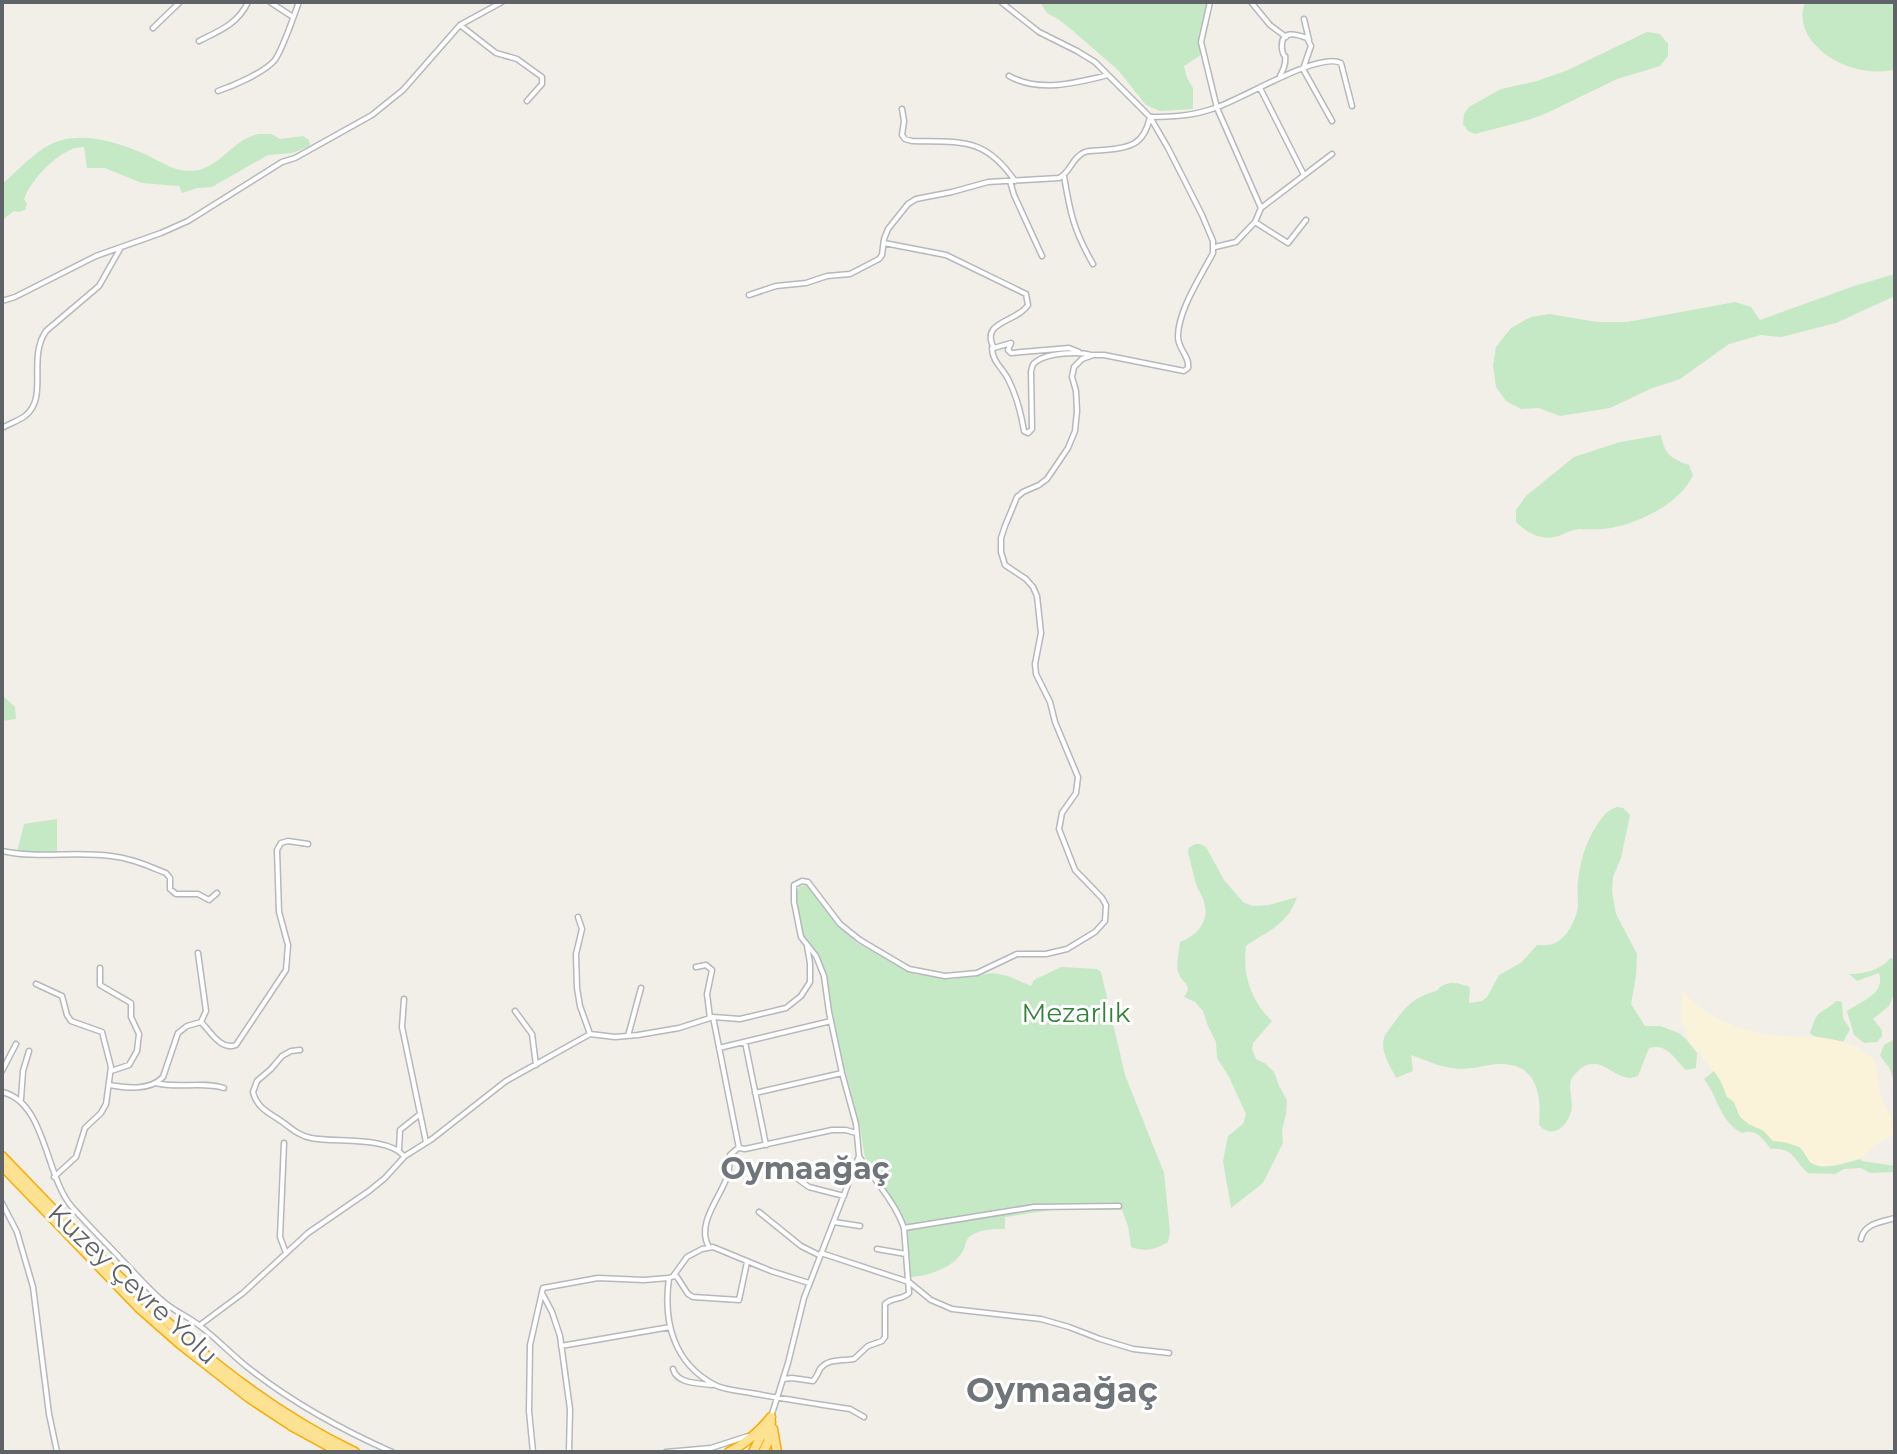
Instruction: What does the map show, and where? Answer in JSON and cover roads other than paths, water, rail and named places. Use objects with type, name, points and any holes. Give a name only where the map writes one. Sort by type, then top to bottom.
[{"type":"highway","name":"Kuzey Çevre Yolu","points":[[2,1156],[186,1340],[275,1405],[321,1435],[355,1452]]},
{"type":"highway","name":"Kuzey Çevre Yolu","points":[[2,1166],[162,1330],[249,1398],[339,1452]]},
{"type":"highway","points":[[729,1452],[744,1445],[771,1417]]},
{"type":"highway","points":[[753,1452],[771,1417]]},
{"type":"highway","points":[[763,1452],[768,1442],[771,1417]]},
{"type":"highway","points":[[771,1417],[777,1452]]},
{"type":"street","points":[[153,28],[180,2]]},
{"type":"street","points":[[199,41],[233,23],[248,2]]},
{"type":"street","points":[[270,2],[293,17]]},
{"type":"street","points":[[218,91],[241,82],[272,63],[299,2]]},
{"type":"street","points":[[2,301],[96,256],[188,221],[282,162],[295,158],[372,115],[403,90],[460,25],[502,2]]},
{"type":"street","points":[[992,346],[997,348],[1012,343],[1008,350],[1011,353],[1069,348],[1093,355],[1122,357],[1186,370],[1189,364],[1179,342],[1179,330],[1185,307],[1214,247],[1196,203],[1150,117],[1095,62],[1039,32],[1001,2]]},
{"type":"street","points":[[1210,2],[1201,42],[1217,108],[1261,208]]},
{"type":"street","points":[[1251,2],[1270,25],[1286,37]]},
{"type":"street","points":[[1304,19],[1311,46],[1303,69],[1332,121]]},
{"type":"street","points":[[460,25],[496,53],[517,59],[542,77],[543,83],[527,101]]},
{"type":"street","points":[[1279,78],[1285,63],[1282,46],[1286,37],[1293,33],[1309,40]]},
{"type":"street","points":[[1150,117],[1190,116],[1217,108],[1279,78],[1336,60],[1343,65],[1352,106]]},
{"type":"street","points":[[1009,76],[1024,82],[1052,85],[1108,75]]},
{"type":"street","points":[[1260,88],[1304,175]]},
{"type":"street","points":[[902,109],[902,135],[906,140],[954,142],[980,147],[997,158],[1012,181],[1014,195],[1042,256]]},
{"type":"street","points":[[749,295],[776,286],[850,274],[879,259],[889,226],[913,200],[980,183],[1056,179],[1064,176],[1076,158],[1084,153],[1124,148],[1136,143],[1145,134],[1150,117]]},
{"type":"street","points":[[1214,247],[1236,242],[1255,222],[1261,208],[1332,154]]},
{"type":"street","points":[[1064,176],[1077,238],[1093,264]]},
{"type":"street","points":[[1255,222],[1288,243],[1306,220]]},
{"type":"street","points":[[883,243],[946,255],[1026,294],[1029,301],[1027,308],[995,327],[990,334],[992,357],[1007,376],[1021,412],[1024,431],[1028,433],[1032,429],[1033,364],[1040,359],[1079,352]]},
{"type":"street","points":[[2,428],[25,416],[35,405],[41,338],[99,286],[121,248]]},
{"type":"street","points":[[771,1417],[809,1283],[859,1156],[857,1133],[831,1021],[824,976],[816,956],[801,937],[794,885],[808,882],[840,924],[860,940],[909,969],[945,976],[977,973],[1017,954],[1046,954],[1067,949],[1095,932],[1105,921],[1106,905],[1075,870],[1059,829],[1062,813],[1076,793],[1078,777],[1036,674],[1041,633],[1037,596],[1026,579],[1005,565],[1001,552],[1001,538],[1017,497],[1047,479],[1068,448],[1075,431],[1077,411],[1072,372],[1077,362],[1093,355]]},
{"type":"street","points":[[201,1022],[224,1046],[234,1046],[286,970],[288,945],[279,912],[277,850],[281,843],[288,841],[308,844]]},
{"type":"street","points":[[2,851],[27,855],[90,854],[129,859],[168,874],[170,889],[176,894],[198,894],[209,900],[217,893]]},
{"type":"street","points":[[578,917],[582,929],[576,954],[577,988],[590,1034]]},
{"type":"street","points":[[200,1325],[243,1293],[318,1225],[369,1191],[405,1156],[506,1081],[590,1034],[628,1037],[679,1028],[712,1018],[743,1019],[783,1009],[803,994],[810,982],[807,944]]},
{"type":"street","points":[[156,1083],[163,1077],[178,1033],[187,1026],[201,1022],[206,1011],[198,953]]},
{"type":"street","points":[[696,967],[703,964],[712,970],[707,994],[739,1148]]},
{"type":"street","points":[[100,968],[100,985],[132,1005],[131,1017],[139,1034],[132,1062],[111,1071]]},
{"type":"street","points":[[36,984],[62,996],[68,1017],[73,1022],[102,1032],[111,1071],[106,1104],[85,1128],[76,1157],[54,1177]]},
{"type":"street","points":[[628,1037],[641,988]]},
{"type":"street","points":[[404,999],[402,1027],[426,1143]]},
{"type":"street","points":[[515,1011],[532,1034],[536,1065]]},
{"type":"street","points":[[719,1048],[831,1021]]},
{"type":"street","points":[[745,1042],[766,1145]]},
{"type":"street","points":[[2,1071],[16,1044]]},
{"type":"street","points":[[300,1050],[285,1054],[257,1081],[253,1092],[258,1105],[309,1138],[379,1144],[399,1150],[405,1156]]},
{"type":"street","points":[[21,1101],[23,1071],[29,1051]]},
{"type":"street","points":[[755,1093],[842,1073]]},
{"type":"street","points":[[109,1085],[137,1087],[156,1083],[224,1088]]},
{"type":"street","points":[[2,1092],[21,1101],[41,1137],[54,1177],[70,1205],[152,1291],[200,1325],[244,1364],[290,1398],[343,1429],[392,1452]]},
{"type":"street","points":[[399,1150],[400,1130],[420,1113]]},
{"type":"street","points":[[709,1247],[705,1239],[709,1215],[727,1178],[731,1153],[739,1148],[836,1130],[857,1133]]},
{"type":"street","points":[[284,1143],[280,1237],[286,1253]]},
{"type":"street","points":[[783,1379],[813,1381],[827,1364],[854,1359],[868,1346],[882,1341],[885,1337],[885,1304],[907,1296],[909,1291],[904,1228],[893,1204],[859,1156]]},
{"type":"street","points":[[795,1177],[809,1187],[844,1196]]},
{"type":"street","points":[[2,1203],[17,1232],[33,1287],[49,1414],[57,1452]]},
{"type":"street","points":[[904,1228],[1034,1207],[1119,1206]]},
{"type":"street","points":[[759,1212],[801,1246],[909,1282],[931,1300],[952,1309],[1041,1319],[1133,1349],[1169,1353]]},
{"type":"street","points":[[1861,1239],[1867,1227],[1895,1218]]},
{"type":"street","points":[[834,1222],[860,1226]]},
{"type":"street","points":[[717,1387],[681,1356],[670,1327],[668,1311],[672,1277],[687,1257],[709,1247],[809,1283]]},
{"type":"street","points":[[877,1249],[906,1254]]},
{"type":"street","points":[[533,1452],[529,1411],[530,1345],[543,1288],[598,1278],[644,1280],[677,1277],[691,1296],[739,1300],[747,1262]]},
{"type":"street","points":[[542,1293],[555,1319],[561,1346],[570,1409],[569,1452]]},
{"type":"street","points":[[561,1346],[670,1327]]},
{"type":"street","points":[[673,1369],[679,1379],[850,1409],[864,1417]]},
{"type":"street","points":[[666,1452],[711,1448],[758,1433]]},
{"type":"district","name":"Oymaağaç","points":[[805,1168]]},
{"type":"district","name":"Oymaağaç","points":[[1062,1390]]},
{"type":"park label","name":"Mezarlık","points":[[1076,1013]]}]
